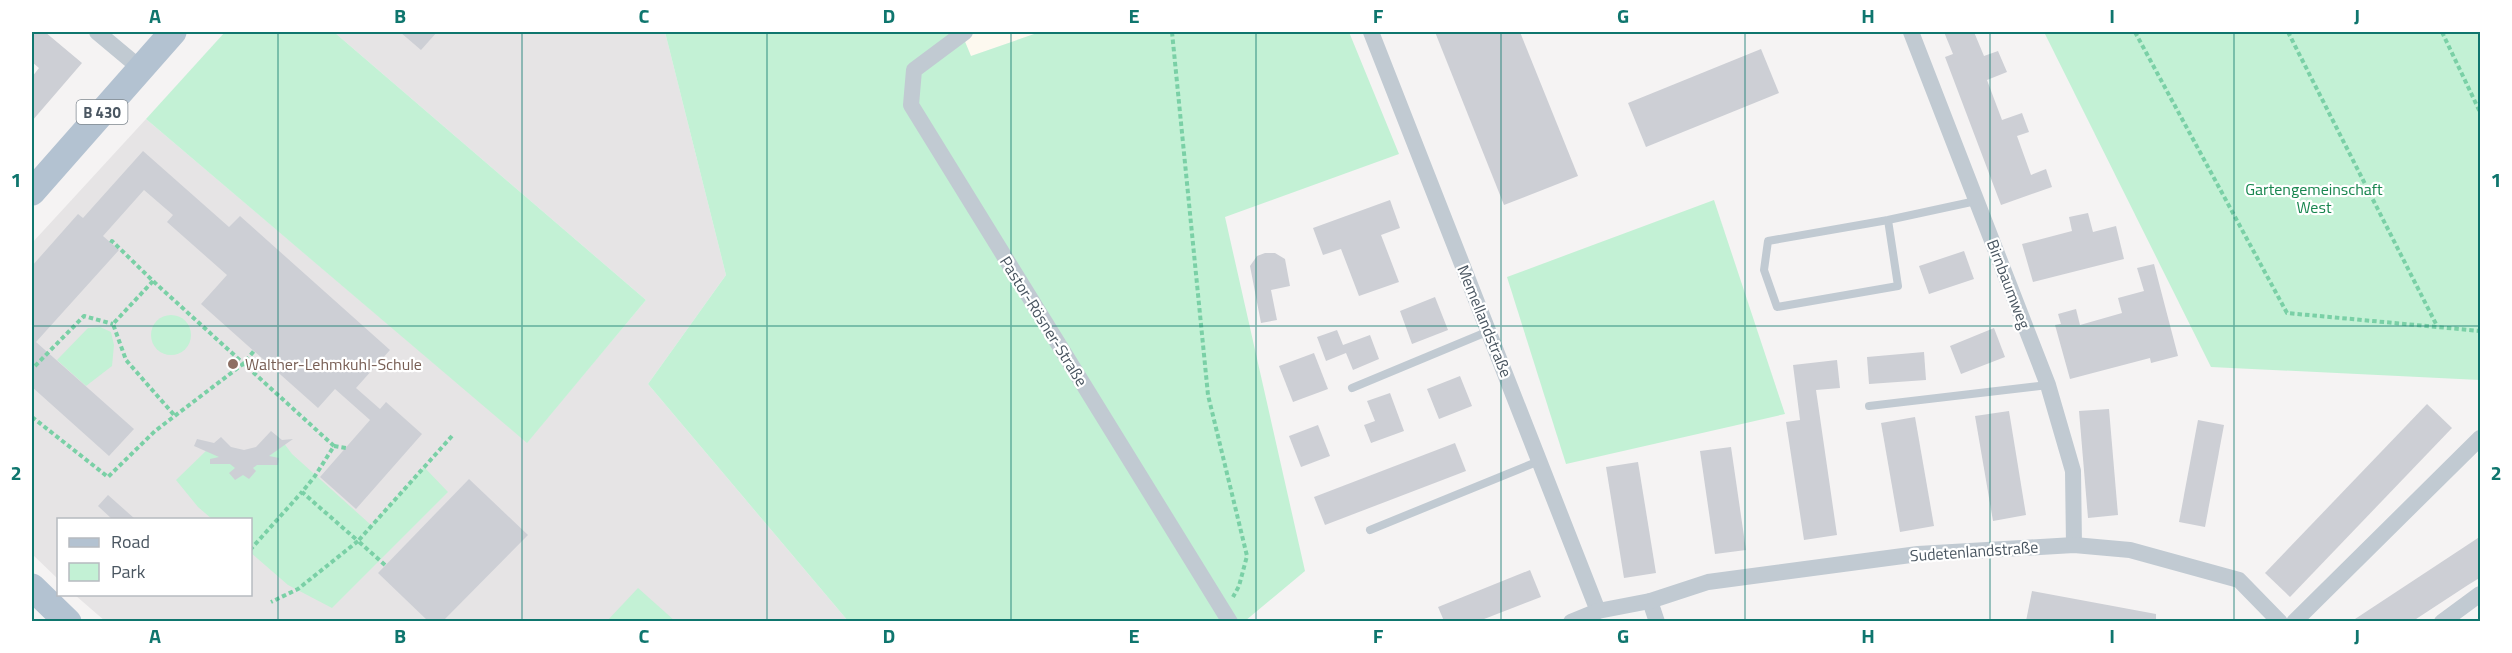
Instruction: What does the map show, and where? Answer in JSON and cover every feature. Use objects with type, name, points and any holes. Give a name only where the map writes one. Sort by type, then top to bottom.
[{"type":"main road","name":"B 430","points":[[32,192],[173,32]]},
{"type":"main road","points":[[32,587],[68,621]]},
{"type":"street","points":[[98,32],[140,68]]},
{"type":"street","name":"Pastor-Rösner-Straße","points":[[965,32],[914,70],[911,105],[1227,618]]},
{"type":"street","name":"Memellandstraße","points":[[1371,32],[1598,611]]},
{"type":"street","name":"Birnbaumweg","points":[[1911,32],[2048,385],[2073,471],[2074,545]]},
{"type":"street","points":[[2294,621],[2481,438]]},
{"type":"street","name":"Sudetenlandstraße","points":[[1571,621],[1598,611],[1650,601],[1708,582],[1918,554],[2074,545],[2130,550],[2239,580],[2280,621]]},
{"type":"street","points":[[2442,621],[2481,594]]},
{"type":"street","points":[[1650,601],[1656,621]]},
{"type":"lane","points":[[1888,220],[1898,286],[1777,307],[1764,270],[1768,241],[1888,220],[1976,201]]},
{"type":"lane","points":[[1352,388],[1489,330]]},
{"type":"lane","points":[[1869,406],[2048,385]]},
{"type":"lane","points":[[1370,530],[1539,461]]},
{"type":"path","points":[[1172,32],[1208,395],[1247,556],[1227,618]]},
{"type":"path","points":[[2135,32],[2287,313],[2481,331]]},
{"type":"path","points":[[2288,32],[2437,327]]},
{"type":"path","points":[[2442,32],[2481,112]]},
{"type":"path","points":[[111,243],[112,241],[334,446],[346,448]]},
{"type":"path","points":[[113,324],[153,281]]},
{"type":"path","points":[[35,366],[84,316],[113,324]]},
{"type":"path","points":[[113,324],[126,360],[175,416]]},
{"type":"path","points":[[32,417],[108,477],[155,431],[243,364],[254,351]]},
{"type":"path","points":[[271,602],[298,589],[358,541],[452,436]]},
{"type":"path","points":[[252,548],[315,476],[334,446]]},
{"type":"path","points":[[302,492],[385,566]]},
{"type":"shaded area","name":"Walther-Lehmkuhl-Schule","points":[[334,32],[665,32],[726,275],[648,384],[848,621],[105,621],[76,596],[252,596],[252,518],[57,518],[57,578],[32,554],[32,243],[146,119],[527,442],[646,300]]},
{"type":"shaded area","points":[[961,32],[1040,32],[971,56]]},
{"type":"green space","points":[[225,32],[334,32],[646,300],[527,443],[146,119]]},
{"type":"green space","points":[[665,32],[961,32],[971,56],[1040,32],[1349,32],[1399,154],[1225,217],[1305,571],[1245,621],[848,621],[648,384],[726,275]]},
{"type":"green space","name":"Gartengemeinschaft West","points":[[2044,32],[2480,32],[2480,380],[2211,367]]},
{"type":"green space","points":[[1714,200],[1785,414],[1566,464],[1507,277]]},
{"type":"green space","points":[[171,315],[179,316],[185,321],[190,327],[190,343],[185,349],[179,354],[171,355],[163,354],[157,349],[152,343],[151,335],[152,327],[157,321],[163,316]]},
{"type":"green space","points":[[100,327],[111,332],[114,345],[112,366],[86,386],[57,360],[88,328]]},
{"type":"green space","points":[[283,442],[292,454],[371,525],[424,467],[448,492],[332,608],[288,585],[252,554],[252,518],[211,518],[198,507],[176,480],[209,448],[262,462]]},
{"type":"green space","points":[[638,588],[675,621],[607,621]]},
{"type":"building","points":[[32,32],[45,32],[82,63],[32,121],[32,77],[39,68],[32,62]]},
{"type":"building","points":[[400,32],[437,32],[421,50]]},
{"type":"building","points":[[1435,32],[1520,32],[1578,176],[1504,205]]},
{"type":"building","points":[[1944,32],[1974,32],[1984,56],[1998,51],[2007,72],[1987,80],[2002,120],[2022,113],[2029,132],[2017,136],[2031,175],[2046,169],[2052,187],[2001,205],[1945,57],[1953,54]]},
{"type":"building","points":[[1761,49],[1779,93],[1646,147],[1628,103]]},
{"type":"building","points":[[143,151],[229,227],[240,216],[390,350],[356,388],[380,409],[386,402],[422,434],[356,509],[320,477],[370,420],[335,389],[318,408],[201,304],[227,275],[167,222],[173,215],[144,190],[103,236],[119,250],[36,342],[134,429],[109,456],[32,387],[32,266],[78,214],[83,218]]},
{"type":"building","points":[[1390,200],[1400,228],[1381,235],[1399,282],[1359,296],[1341,249],[1323,255],[1313,228]]},
{"type":"building","points":[[2088,213],[2093,232],[2116,226],[2124,259],[2033,282],[2022,244],[2072,231],[2069,217]]},
{"type":"building","points":[[1964,251],[1974,279],[1929,294],[1919,266]]},
{"type":"building","points":[[1275,253],[1285,259],[1290,286],[1271,290],[1277,320],[1261,323],[1250,266],[1257,256]]},
{"type":"building","points":[[2154,264],[2178,356],[2151,363],[2150,358],[2070,379],[2055,325],[2061,324],[2058,314],[2076,309],[2080,325],[2122,313],[2118,298],[2144,291],[2137,268]]},
{"type":"building","points":[[1435,297],[1448,330],[1412,344],[1400,311]]},
{"type":"building","points":[[1994,328],[2005,357],[1961,374],[1950,346]]},
{"type":"building","points":[[1337,330],[1343,345],[1370,335],[1379,359],[1353,370],[1346,353],[1326,361],[1317,337]]},
{"type":"building","points":[[1924,352],[1926,380],[1869,384],[1867,357]]},
{"type":"building","points":[[1314,353],[1328,389],[1293,402],[1279,366]]},
{"type":"building","points":[[1837,360],[1840,388],[1816,390],[1837,535],[1804,540],[1786,422],[1800,420],[1793,365]]},
{"type":"building","points":[[1460,376],[1472,406],[1439,419],[1427,389]]},
{"type":"building","points":[[1390,393],[1404,431],[1371,443],[1364,425],[1375,421],[1367,401]]},
{"type":"building","points":[[2427,404],[2452,428],[2290,597],[2265,573]]},
{"type":"building","points":[[2109,409],[2118,515],[2088,518],[2079,411]]},
{"type":"building","points":[[2009,411],[2026,515],[1993,521],[1975,416]]},
{"type":"building","points":[[1915,417],[1934,526],[1900,532],[1881,423]]},
{"type":"building","points":[[2198,420],[2224,425],[2205,527],[2179,522]]},
{"type":"building","points":[[1318,425],[1330,456],[1301,467],[1289,436]]},
{"type":"building","points":[[271,431],[282,440],[293,439],[269,456],[279,458],[278,465],[257,465],[253,468],[256,471],[249,479],[243,475],[235,480],[229,473],[235,468],[230,464],[210,464],[210,459],[219,457],[194,446],[197,439],[214,443],[221,437],[231,447],[244,450],[256,447]]},
{"type":"building","points":[[1455,443],[1466,471],[1325,525],[1314,497]]},
{"type":"building","points":[[1731,447],[1746,550],[1715,554],[1700,451]]},
{"type":"building","points":[[1638,462],[1656,573],[1624,578],[1606,467]]},
{"type":"building","points":[[469,479],[528,535],[443,621],[428,621],[378,573]]},
{"type":"building","points":[[108,495],[134,518],[111,518],[98,506]]},
{"type":"building","points":[[2481,536],[2481,577],[2413,621],[2352,621]]},
{"type":"building","points":[[1530,570],[1541,597],[1479,621],[1444,621],[1438,607]]},
{"type":"building","points":[[2032,591],[2156,614],[2156,621],[2026,621]]},
{"type":"place","name":"Walther-Lehmkuhl-Schule","points":[[233,364]]}]
